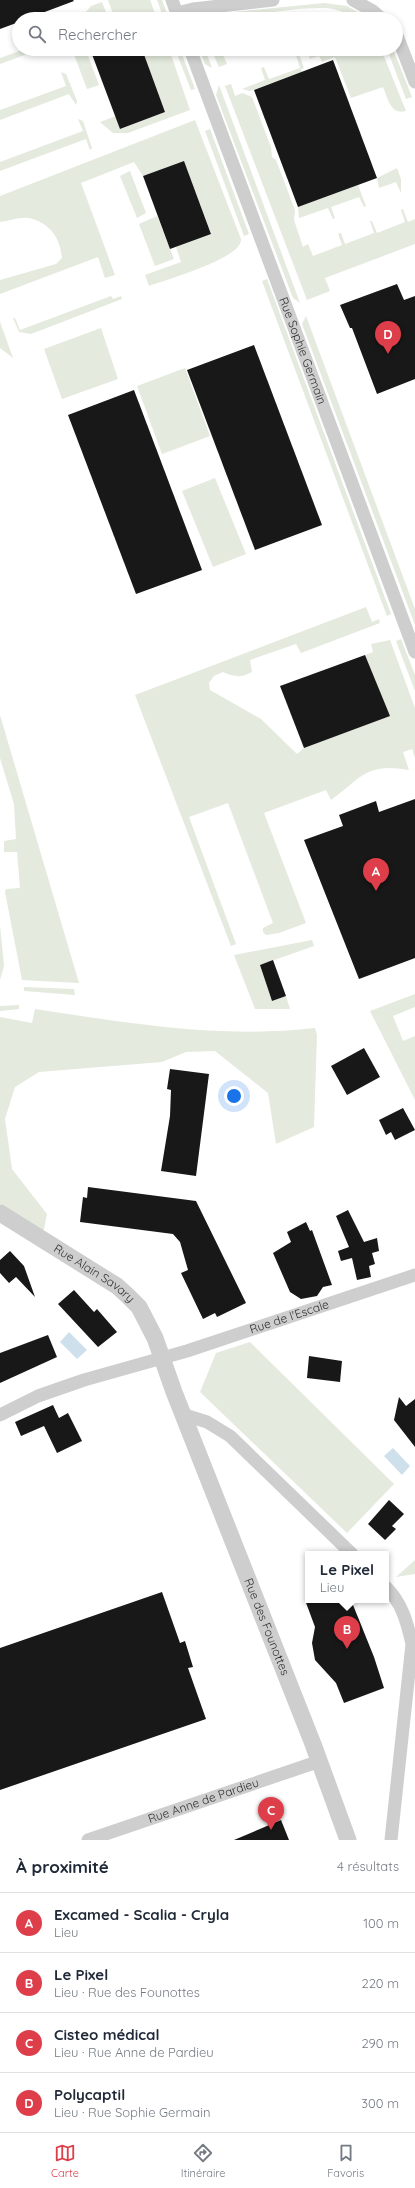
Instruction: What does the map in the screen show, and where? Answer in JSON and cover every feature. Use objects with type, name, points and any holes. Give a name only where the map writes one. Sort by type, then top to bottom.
[{"type":"street","points":[[172,0],[176,12]]},
{"type":"street","points":[[187,12],[193,9],[273,0]]},
{"type":"street","points":[[353,0],[374,12]]},
{"type":"street","points":[[403,51],[415,82]]},
{"type":"street","name":"Rue Sophie Germain","points":[[193,56],[415,652]]},
{"type":"street","name":"Rue Alain Savary","points":[[0,1213],[117,1286],[139,1307],[163,1358]]},
{"type":"street","name":"Rue de l'Escale","points":[[163,1358],[415,1275]]},
{"type":"street","points":[[0,1415],[38,1396],[84,1380],[163,1358]]},
{"type":"street","name":"Rue des Founottes","points":[[163,1358],[174,1392],[185,1415],[320,1761],[348,1840]]},
{"type":"street","points":[[185,1415],[207,1422],[230,1436],[349,1551]]},
{"type":"street","points":[[389,1590],[395,1596],[406,1618],[412,1644],[390,1840]]},
{"type":"street","name":"Rue Anne de Pardieu","points":[[88,1840],[320,1761]]},
{"type":"shaded area","points":[[108,0],[150,0],[154,12],[112,12]]},
{"type":"shaded area","points":[[157,0],[162,0],[166,12],[161,12]]},
{"type":"shaded area","points":[[102,2],[106,12],[86,12],[91,6]]},
{"type":"shaded area","points":[[324,3],[347,6],[358,12],[344,12],[326,8],[314,8],[275,12],[234,12]]},
{"type":"shaded area","points":[[12,54],[12,56],[22,56],[0,64],[0,58]]},
{"type":"shaded area","points":[[75,56],[88,56],[99,85],[87,89]]},
{"type":"shaded area","points":[[145,56],[171,56],[190,110],[128,133],[113,133],[100,122],[116,116],[121,129],[165,112]]},
{"type":"shaded area","points":[[178,56],[183,56],[195,89],[191,90]]},
{"type":"shaded area","points":[[202,56],[208,56],[212,68],[205,64]]},
{"type":"shaded area","points":[[214,56],[224,56],[227,64],[219,67]]},
{"type":"shaded area","points":[[296,56],[300,56],[304,68],[301,69],[302,72],[250,91],[242,89],[265,80],[261,68],[264,67],[269,79],[300,68]]},
{"type":"shaded area","points":[[309,56],[319,56],[310,59]]},
{"type":"shaded area","points":[[319,56],[384,56],[406,111],[401,112],[390,105],[383,87],[351,98],[335,57],[322,62]]},
{"type":"shaded area","points":[[390,56],[396,56],[412,97],[406,99]]},
{"type":"shaded area","points":[[61,72],[66,74],[77,101],[76,105],[69,94],[0,120],[0,110],[66,86]]},
{"type":"shaded area","points":[[231,84],[235,96],[242,93],[252,97],[271,147],[272,157],[276,160],[295,210],[294,220],[303,247],[308,244],[313,256],[342,245],[338,234],[341,233],[345,244],[374,233],[370,221],[372,221],[377,233],[405,222],[401,210],[403,209],[408,222],[415,219],[415,244],[325,278],[330,291],[307,300],[225,86]]},
{"type":"shaded area","points":[[219,85],[300,303],[293,298],[216,95]]},
{"type":"shaded area","points":[[78,119],[83,121],[92,148],[90,150],[86,139],[0,171],[0,162],[83,131]]},
{"type":"shaded area","points":[[195,120],[241,239],[238,246],[230,254],[186,274],[149,286],[145,275],[181,262],[176,247],[211,233],[184,161],[143,176],[134,162],[81,183],[115,275],[105,278],[98,257],[0,294],[0,280],[56,264],[62,258],[56,238],[48,227],[42,223],[28,218],[0,222],[0,196]]},
{"type":"shaded area","points":[[210,129],[249,234],[244,236],[205,131]]},
{"type":"shaded area","points":[[397,168],[401,179],[401,193],[396,182],[379,188],[377,178]]},
{"type":"shaded area","points":[[130,171],[146,213],[137,218],[120,176]]},
{"type":"shaded area","points":[[358,185],[366,206],[364,207],[359,197],[331,207],[335,218],[333,219],[328,208],[299,218],[298,207]]},
{"type":"shaded area","points":[[157,216],[174,259],[155,266],[139,224]]},
{"type":"shaded area","points":[[267,279],[391,614],[387,616],[262,281]]},
{"type":"shaded area","points":[[111,296],[113,299],[121,296],[122,299],[31,334],[19,332],[13,318],[15,318],[20,330]]},
{"type":"shaded area","points":[[306,316],[415,609],[415,625],[302,324]]},
{"type":"shaded area","points":[[0,322],[13,358],[0,348]]},
{"type":"shaded area","points":[[101,328],[118,379],[62,399],[44,349]]},
{"type":"shaded area","points":[[185,368],[210,436],[162,454],[137,386]]},
{"type":"shaded area","points":[[215,478],[246,554],[213,567],[182,491]]},
{"type":"shaded area","points":[[366,607],[372,622],[379,619],[380,623],[301,653],[296,644],[250,660],[252,672],[238,676],[223,672],[214,676],[209,683],[210,690],[261,719],[297,754],[304,748],[389,716],[365,655],[373,652],[371,644],[390,640],[415,708],[415,758],[412,749],[403,752],[409,770],[383,768],[373,770],[358,779],[331,800],[326,790],[264,813],[306,923],[279,933],[266,935],[263,932],[263,928],[273,923],[228,803],[189,817],[236,944],[231,946],[135,695]]},
{"type":"shaded area","points":[[401,639],[415,675],[415,691],[396,641]]},
{"type":"shaded area","points":[[0,715],[79,983],[22,980],[5,892],[6,889],[20,888],[17,852],[4,852],[4,841],[16,839],[14,804],[0,758]]},
{"type":"shaded area","points":[[0,925],[4,966],[0,980]]},
{"type":"shaded area","points":[[312,940],[314,946],[260,965],[272,1001],[286,996],[290,1009],[255,1009],[234,955]]},
{"type":"shaded area","points":[[24,987],[74,989],[75,995],[24,991]]},
{"type":"shaded area","points":[[415,994],[415,1007],[393,1016],[403,1041],[415,1036],[415,1100],[370,1011]]},
{"type":"shaded area","points":[[19,1005],[19,1009],[0,1011],[0,1006]]},
{"type":"shaded area","points":[[35,1009],[139,1024],[209,1031],[245,1032],[315,1028],[317,1035],[314,1127],[276,1144],[268,1093],[215,1051],[186,1052],[162,1062],[39,1072],[15,1087],[5,1119],[12,1169],[47,1214],[43,1234],[0,1204],[0,1017],[32,1023]]},
{"type":"shaded area","points":[[250,1342],[394,1484],[347,1533],[200,1392],[216,1353]]},
{"type":"shaded area","points":[[415,1560],[415,1574],[396,1577]]},
{"type":"water","points":[[69,1332],[87,1350],[77,1359],[60,1342]]},
{"type":"water","points":[[393,1448],[410,1466],[402,1475],[384,1456]]},
{"type":"building","points":[[0,0],[74,1],[45,12],[12,12],[12,25],[0,29]]},
{"type":"building","points":[[93,56],[145,56],[165,112],[120,129]]},
{"type":"building","points":[[333,60],[377,178],[298,207],[254,90]]},
{"type":"building","points":[[184,161],[211,234],[170,249],[143,176]]},
{"type":"building","points":[[397,284],[404,300],[415,296],[415,379],[377,394],[352,328],[350,328],[340,305]]},
{"type":"building","points":[[254,345],[322,525],[255,550],[187,370]]},
{"type":"building","points":[[134,390],[202,570],[136,594],[68,415]]},
{"type":"building","points":[[365,655],[390,716],[304,748],[280,686]]},
{"type":"building","points":[[415,799],[415,958],[359,979],[304,840],[343,826],[339,815],[376,801],[379,812]]},
{"type":"building","points":[[273,960],[286,996],[272,1001],[260,965]]},
{"type":"building","points":[[364,1048],[380,1077],[347,1095],[331,1066]]},
{"type":"building","points":[[170,1069],[209,1074],[196,1176],[161,1171],[170,1116],[171,1090],[167,1089]]},
{"type":"building","points":[[403,1108],[415,1130],[395,1140],[391,1132],[386,1135],[379,1120]]},
{"type":"building","points":[[88,1187],[196,1201],[246,1303],[217,1317],[215,1313],[203,1319],[181,1273],[188,1270],[180,1242],[173,1234],[80,1222],[83,1197],[87,1198]]},
{"type":"building","points":[[348,1210],[364,1242],[377,1238],[379,1251],[372,1253],[375,1264],[369,1266],[371,1277],[357,1280],[352,1258],[341,1261],[338,1251],[349,1247],[336,1216]]},
{"type":"building","points":[[306,1222],[310,1231],[312,1230],[332,1285],[323,1287],[317,1296],[301,1299],[290,1292],[273,1253],[291,1242],[287,1232]]},
{"type":"building","points":[[10,1251],[24,1266],[35,1297],[16,1277],[9,1283],[0,1273],[0,1260]]},
{"type":"building","points":[[74,1290],[94,1312],[97,1309],[117,1332],[98,1347],[58,1304]]},
{"type":"building","points":[[48,1335],[57,1357],[0,1383],[0,1353]]},
{"type":"building","points":[[309,1356],[342,1361],[340,1382],[307,1378]]},
{"type":"building","points":[[399,1397],[406,1406],[415,1399],[415,1447],[394,1420]]},
{"type":"building","points":[[53,1405],[59,1418],[68,1413],[82,1441],[57,1453],[44,1426],[21,1436],[15,1422]]},
{"type":"building","points":[[389,1500],[404,1514],[392,1526],[396,1529],[385,1540],[368,1524]]},
{"type":"building","points":[[162,1592],[180,1643],[185,1641],[193,1667],[188,1668],[206,1719],[0,1790],[0,1648]]},
{"type":"building","points":[[306,1603],[352,1603],[374,1657],[384,1688],[344,1703],[336,1683],[315,1660],[312,1643],[315,1627]]},
{"type":"building","points":[[281,1820],[289,1840],[234,1840]]},
{"type":"place","name":"Polycaptil","points":[[388,354]]},
{"type":"place","name":"Excamed - Scalia - Cryla","points":[[376,891]]},
{"type":"place","name":"Le Pixel","points":[[347,1649]]},
{"type":"place","name":"Cisteo médical","points":[[271,1830]]}]
